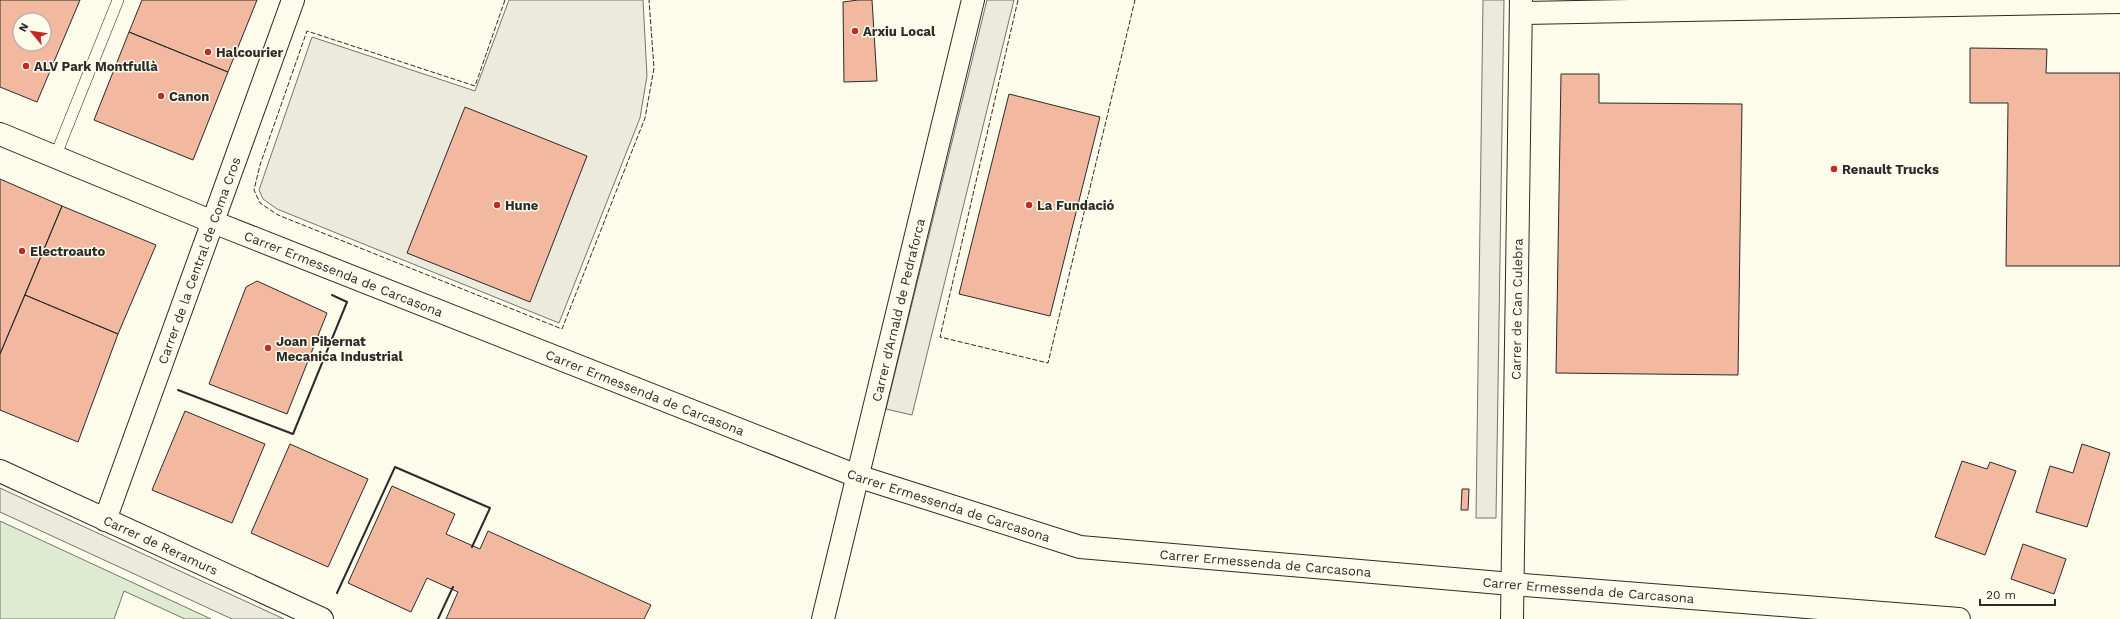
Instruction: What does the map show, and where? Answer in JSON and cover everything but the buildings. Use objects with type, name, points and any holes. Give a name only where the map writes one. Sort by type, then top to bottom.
[{"type":"street","name":"Carrer de la Central de Coma Cros","points":[[105,520],[292,0]]},
{"type":"street","name":"Carrer d'Arnald de Pedraforca","points":[[823,619],[973,0]]},
{"type":"street","points":[[1521,6],[2120,2]]},
{"type":"street","name":"Carrer de Can Culebra","points":[[1512,619],[1521,6]]},
{"type":"street","name":"Carrer Ermessenda de Carcasona","points":[[0,134],[213,222],[857,476],[1080,547],[1512,584],[1959,619]]},
{"type":"street","name":"Carrer de Reramurs","points":[[0,471],[322,619]]},
{"type":"lane","points":[[55,157],[118,0]]},
{"type":"green space","points":[[0,521],[211,619],[185,619],[124,591],[114,619],[0,619]]},
{"type":"shaded area","points":[[509,0],[643,0],[647,76],[640,118],[559,323],[277,209],[263,199],[259,190],[312,37],[475,91]]},
{"type":"shaded area","points":[[987,0],[1014,0],[912,415],[886,409]]},
{"type":"shaded area","points":[[1483,0],[1504,0],[1496,518],[1476,518]]},
{"type":"shaded area","points":[[0,488],[284,619],[232,619],[0,512]]},
{"type":"fence","points":[[505,0],[475,86],[307,31],[260,165],[254,190],[260,203],[278,215],[562,329],[645,118],[654,68],[649,0]]},
{"type":"fence","points":[[1018,0],[940,337],[1048,363],[1135,0]]},
{"type":"wall","points":[[178,390],[293,434],[347,302],[332,295]]},
{"type":"wall","points":[[337,593],[395,467],[490,508],[472,547]]},
{"type":"wall","points":[[438,619],[453,587]]},
{"type":"place","name":"Arxiu Local","points":[[855,31]]},
{"type":"place","name":"Halcourier","points":[[208,52]]},
{"type":"place","name":"ALV Park Montfullà","points":[[26,66]]},
{"type":"place","name":"Canon","points":[[161,96]]},
{"type":"place","name":"Renault Trucks","points":[[1834,169]]},
{"type":"place","name":"Hune","points":[[497,205]]},
{"type":"place","name":"La Fundació","points":[[1029,205]]},
{"type":"place","name":"Electroauto","points":[[22,251]]},
{"type":"place","name":"Joan Pibernat Mecanica Industrial","points":[[268,348]]}]
